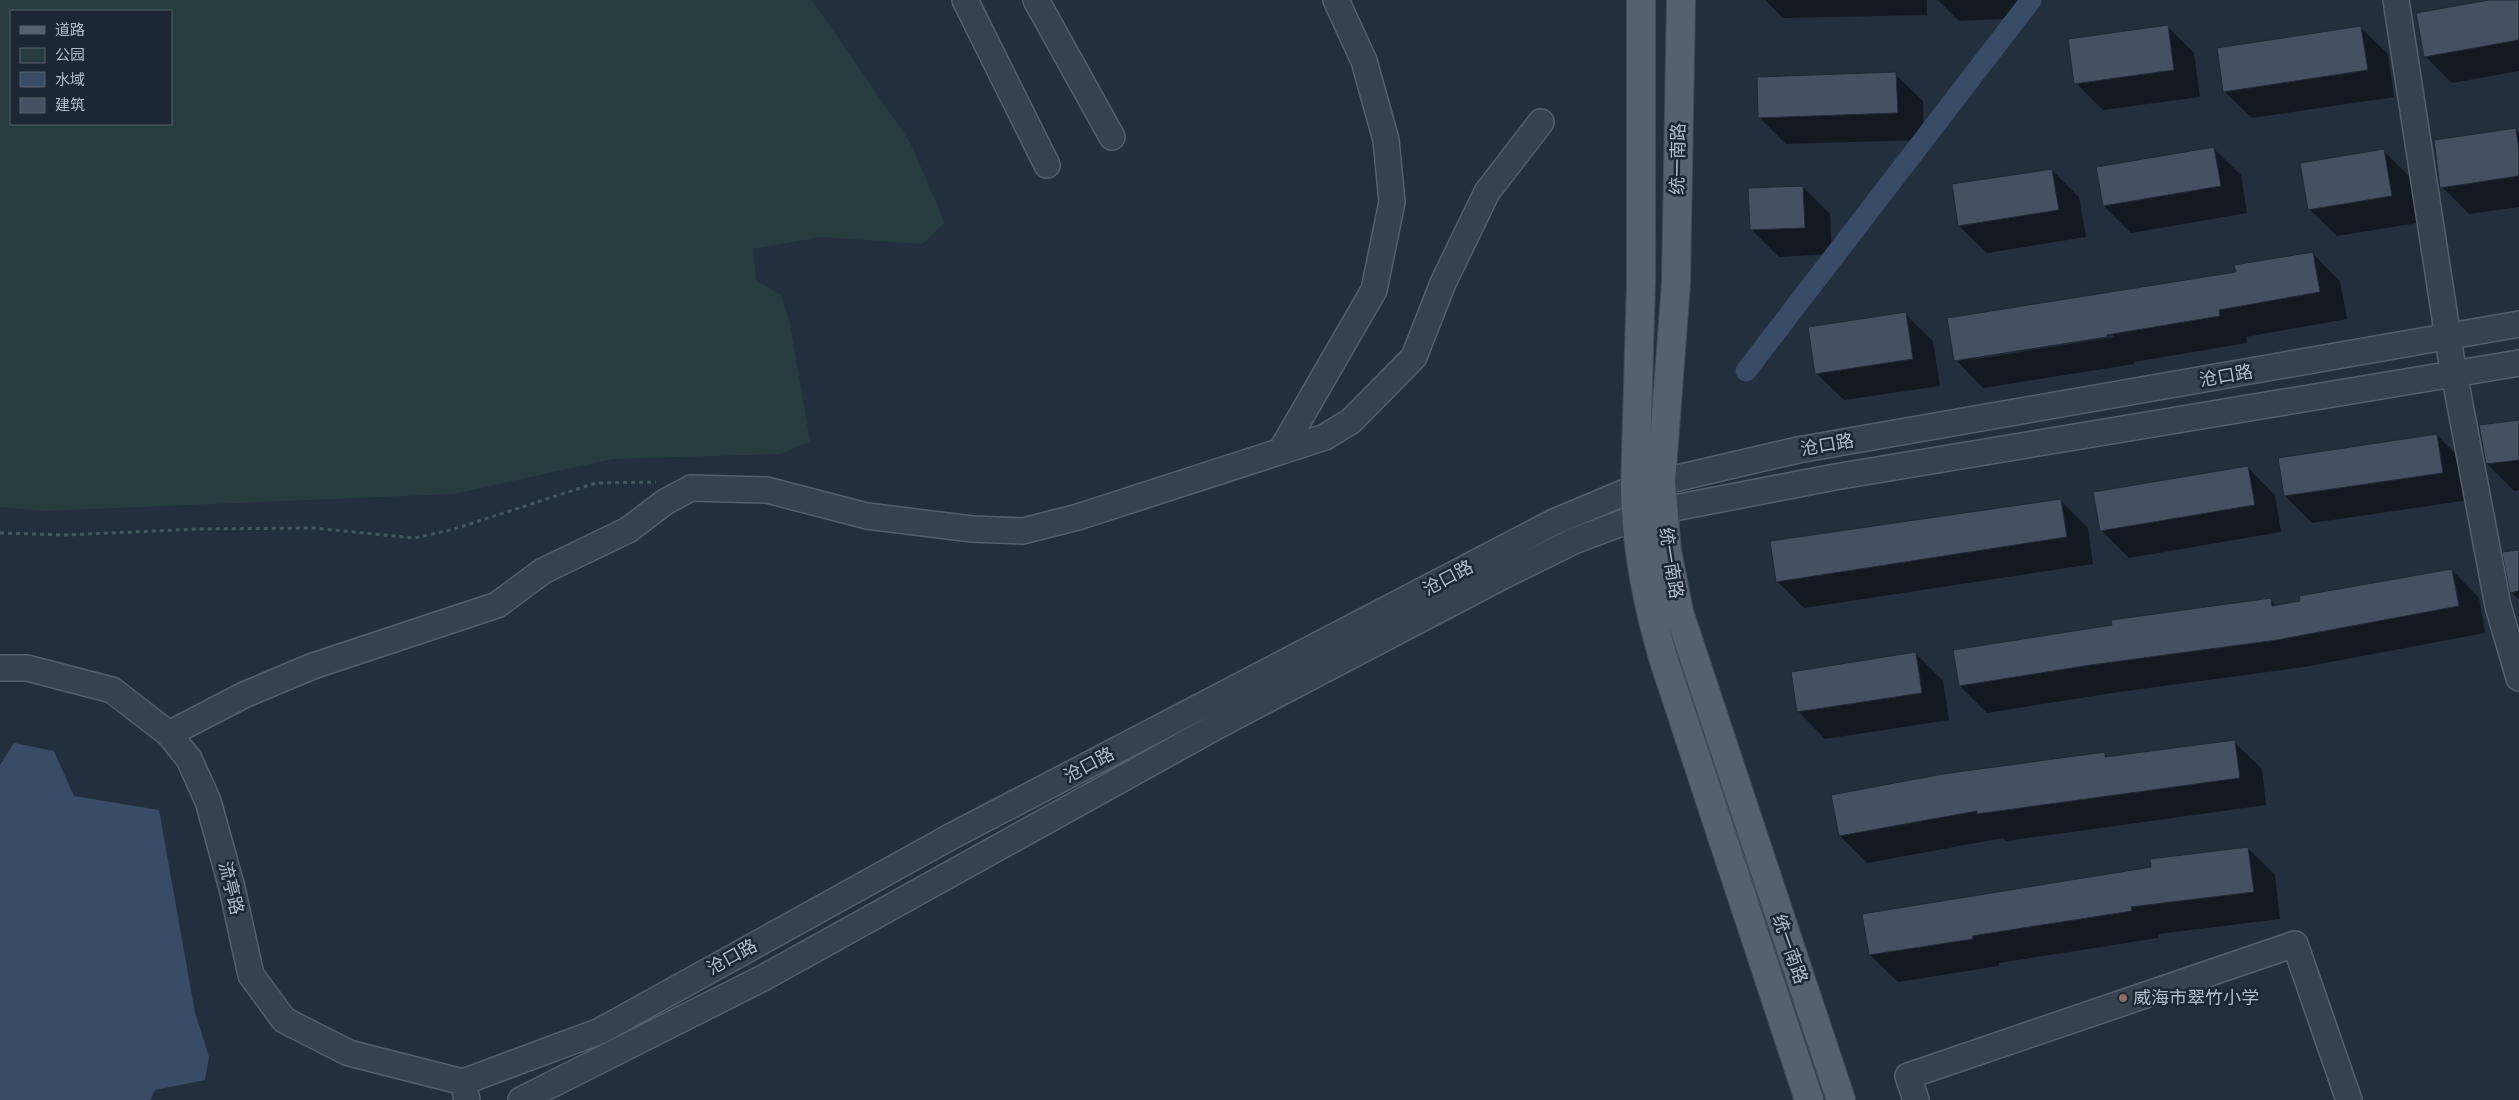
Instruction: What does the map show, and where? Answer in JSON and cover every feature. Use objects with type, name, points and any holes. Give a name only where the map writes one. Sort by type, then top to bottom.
[{"type":"main road","name":"统一南路","points":[[1640,0],[1641,282],[1635,488],[1636,518],[1651,615],[1809,1100]]},
{"type":"main road","name":"统一南路","points":[[1680,0],[1676,283],[1661,482],[1667,551],[1679,612],[1841,1100]]},
{"type":"street","points":[[965,0],[1047,165]]},
{"type":"street","points":[[1036,0],[1112,137]]},
{"type":"street","points":[[1281,451],[1374,290],[1392,202],[1383,131],[1364,61],[1336,0]]},
{"type":"street","points":[[2396,0],[2454,374],[2498,606],[2519,678]]},
{"type":"street","points":[[169,734],[244,695],[313,666],[497,605],[543,571],[628,530],[665,502],[691,488],[767,490],[867,516],[972,529],[1023,531],[1078,517],[1325,437],[1351,421],[1414,357],[1443,284],[1487,192],[1541,122]]},
{"type":"street","name":"沧口路","points":[[465,1091],[600,1031],[952,836],[1554,522],[1635,488],[1798,450],[2519,324]]},
{"type":"street","name":"沧口路","points":[[521,1100],[763,978],[1220,725],[1501,577],[1574,541],[1636,518],[1664,510],[1855,474],[2519,363]]},
{"type":"street","name":"流亭路","points":[[0,668],[28,668],[112,690],[169,734],[189,760],[208,801],[232,888],[251,975],[284,1020],[349,1053],[465,1091]]},
{"type":"street","points":[[1916,1100],[1908,1076],[2295,944],[2349,1100]]},
{"type":"path","points":[[0,533],[65,535],[199,529],[314,528],[414,538],[451,530],[596,483],[647,481],[691,488]]},
{"type":"green space","points":[[0,0],[812,0],[910,142],[945,223],[922,244],[821,237],[753,249],[756,280],[781,295],[790,323],[810,441],[781,454],[613,459],[454,494],[43,511],[0,507]]},
{"type":"water","points":[[14,743],[54,751],[74,796],[159,810],[195,1013],[209,1057],[205,1080],[155,1090],[150,1100],[0,1100],[0,765]]},
{"type":"building","points":[[2489,0],[2519,0],[2519,40],[2424,57],[2416,13]]},
{"type":"building","points":[[2168,25],[2174,70],[2074,84],[2068,39]]},
{"type":"building","points":[[2361,26],[2368,70],[2223,92],[2217,48]]},
{"type":"building","points":[[1896,72],[1898,113],[1758,118],[1757,77]]},
{"type":"building","points":[[2516,128],[2519,151],[2519,176],[2440,188],[2434,140]]},
{"type":"building","points":[[2214,147],[2221,186],[2103,206],[2096,167]]},
{"type":"building","points":[[2384,149],[2392,196],[2308,210],[2300,163]]},
{"type":"building","points":[[2052,169],[2059,210],[1958,226],[1952,184]]},
{"type":"building","points":[[1803,186],[1805,228],[1750,230],[1748,188]]},
{"type":"building","points":[[2313,252],[2320,292],[2219,310],[2220,316],[2107,335],[2107,337],[1954,361],[1947,318],[2236,272],[2234,265]]},
{"type":"building","points":[[1906,312],[1913,359],[1815,374],[1808,327]]},
{"type":"building","points":[[2519,420],[2519,460],[2486,464],[2479,425]]},
{"type":"building","points":[[2437,434],[2443,473],[2284,496],[2278,458]]},
{"type":"building","points":[[2248,466],[2255,505],[2100,531],[2093,492]]},
{"type":"building","points":[[2061,499],[2067,537],[1776,582],[1770,541]]},
{"type":"building","points":[[2519,550],[2519,591],[2510,593],[2502,552]]},
{"type":"building","points":[[2452,569],[2459,606],[2277,640],[2091,665],[1959,686],[1953,650],[2112,625],[2111,620],[2271,598],[2272,606],[2300,601],[2299,596]]},
{"type":"building","points":[[1916,652],[1922,693],[1797,712],[1791,672]]},
{"type":"building","points":[[2235,740],[2240,778],[1977,814],[1977,811],[1839,836],[1831,795],[1943,774],[2105,752],[2105,757]]},
{"type":"building","points":[[2248,847],[2254,892],[2131,907],[2132,911],[1972,936],[1973,939],[1869,955],[1862,914],[2151,867],[2150,859]]},
{"type":"waterway","points":[[1746,371],[2031,0]]},
{"type":"place","name":"威海市翠竹小学","points":[[2123,998]]}]
